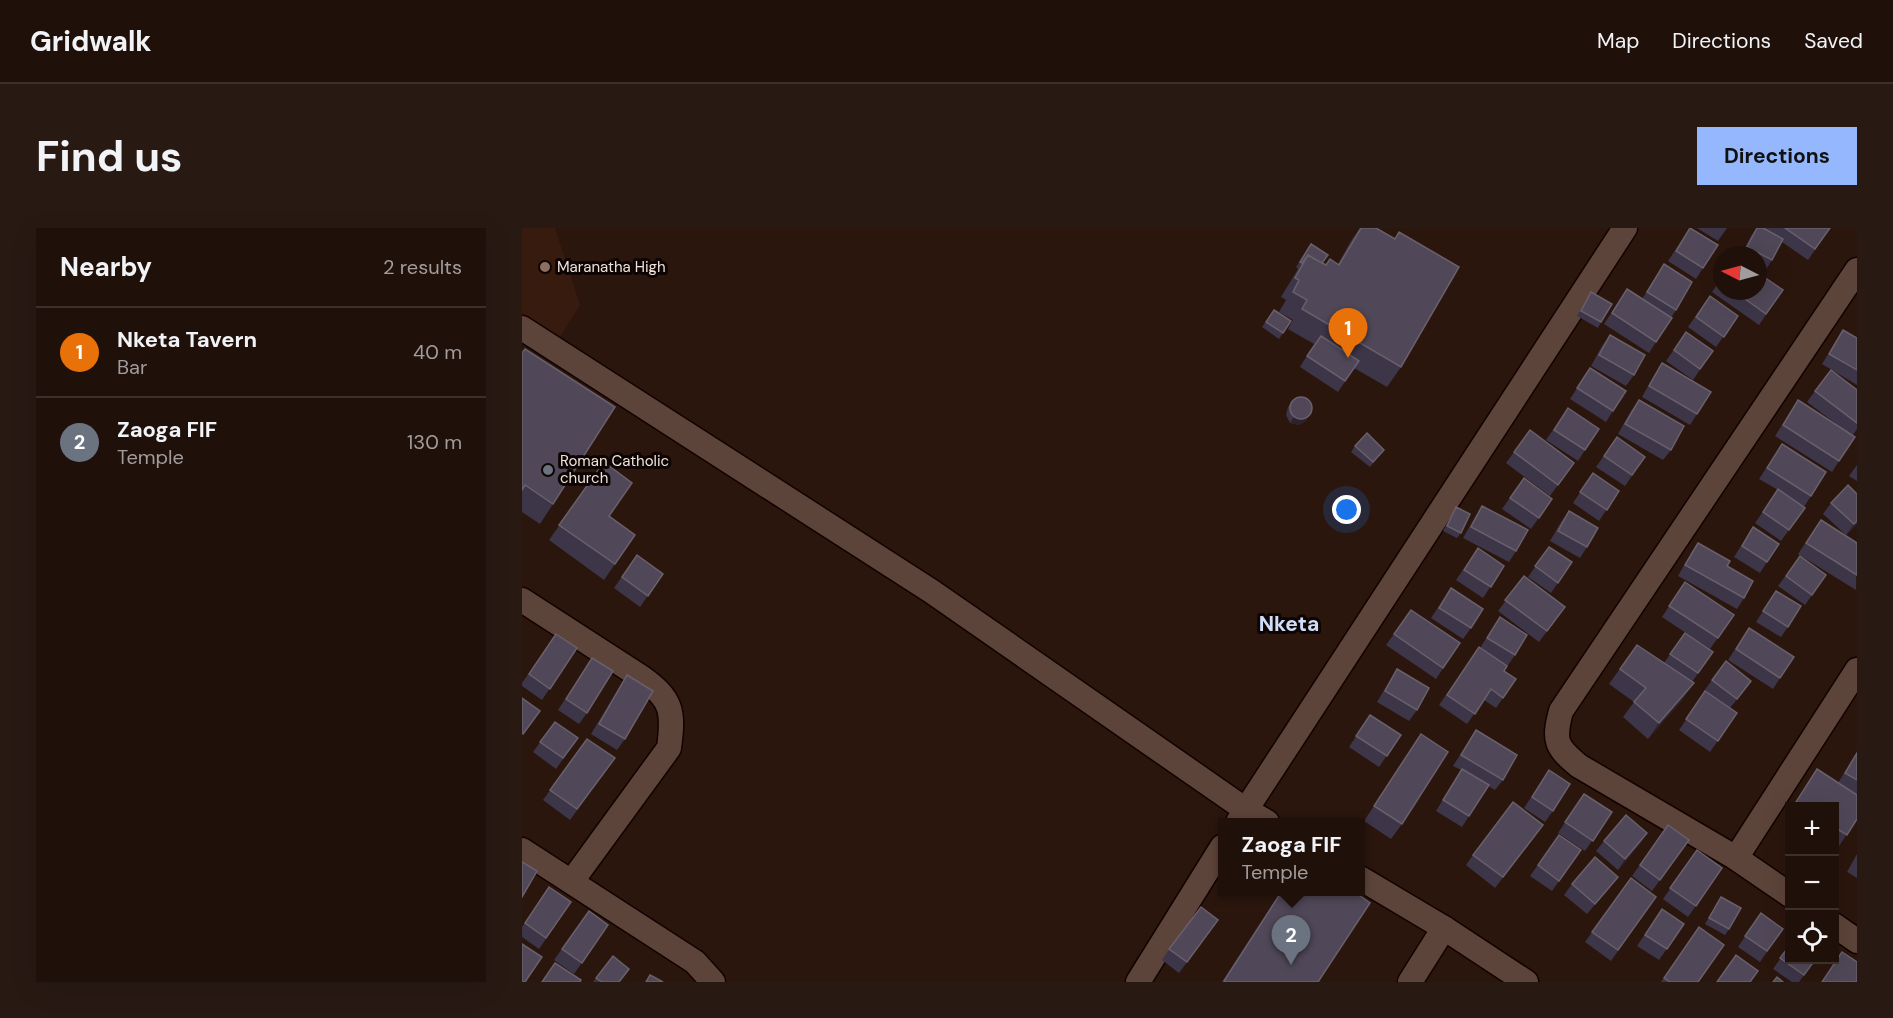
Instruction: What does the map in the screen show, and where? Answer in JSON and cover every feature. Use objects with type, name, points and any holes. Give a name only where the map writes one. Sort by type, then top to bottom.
[{"type":"street","points":[[522,328],[931,591],[1242,816],[1625,228]]},
{"type":"street","points":[[1785,892],[1736,858],[1579,766],[1562,753],[1557,738],[1557,726],[1561,711],[1857,270]]},
{"type":"street","points":[[522,600],[658,689],[669,705],[672,725],[669,748],[572,881]]},
{"type":"street","points":[[1736,858],[1857,670]]},
{"type":"street","points":[[522,850],[695,962],[713,982]]},
{"type":"street","points":[[1138,982],[1218,853]]},
{"type":"street","points":[[1365,881],[1444,928],[1526,982]]},
{"type":"street","points":[[1410,982],[1444,928]]},
{"type":"street","points":[[1839,929],[1857,941]]},
{"type":"shaded area","name":"Maranatha High","points":[[522,228],[555,228],[580,305],[556,343],[522,322]]},
{"type":"building","points":[[1361,228],[1376,228],[1395,239],[1399,232],[1459,267],[1401,367],[1302,309],[1307,300],[1293,292],[1299,280],[1295,278],[1308,255],[1326,265],[1330,259],[1339,265]]},
{"type":"building","points":[[1690,228],[1718,245],[1713,246],[1713,253],[1703,268],[1676,251]]},
{"type":"building","points":[[1757,228],[1763,228],[1783,239],[1772,260],[1767,257],[1767,246],[1748,246]]},
{"type":"building","points":[[1785,228],[1830,228],[1815,249]]},
{"type":"building","points":[[1311,244],[1328,255],[1322,263],[1308,255],[1302,263],[1300,262]]},
{"type":"building","points":[[1664,264],[1692,282],[1676,310],[1647,292]]},
{"type":"building","points":[[1767,279],[1783,290],[1766,314],[1747,300],[1767,300]]},
{"type":"building","points":[[1627,289],[1672,318],[1656,342],[1612,313]]},
{"type":"building","points":[[1591,292],[1612,304],[1601,322],[1581,311]]},
{"type":"building","points":[[1710,296],[1738,316],[1724,337],[1696,317]]},
{"type":"building","points":[[1274,310],[1291,321],[1283,333],[1266,322]]},
{"type":"building","points":[[1843,330],[1857,338],[1857,370],[1829,354]]},
{"type":"building","points":[[1686,332],[1713,351],[1700,369],[1674,350]]},
{"type":"building","points":[[1610,335],[1645,355],[1634,375],[1599,355]]},
{"type":"building","points":[[1321,336],[1359,361],[1345,381],[1307,356]]},
{"type":"building","name":"Roman Catholic church","points":[[525,349],[615,407],[553,504],[525,485],[522,490],[522,353]]},
{"type":"building","points":[[1662,363],[1711,392],[1697,414],[1649,386]]},
{"type":"building","points":[[1590,368],[1626,391],[1613,411],[1577,388]]},
{"type":"building","points":[[1831,370],[1857,390],[1857,423],[1815,391]]},
{"type":"building","points":[[1301,397],[1309,400],[1312,408],[1309,416],[1301,419],[1293,416],[1290,408],[1293,400]]},
{"type":"building","points":[[1639,400],[1684,426],[1671,450],[1625,424]]},
{"type":"building","points":[[1798,400],[1855,437],[1839,461],[1783,425]]},
{"type":"building","points":[[1568,408],[1599,429],[1585,450],[1554,430]]},
{"type":"building","points":[[1530,430],[1574,463],[1558,485],[1514,452]]},
{"type":"building","points":[[1367,433],[1384,450],[1373,462],[1355,446]]},
{"type":"building","points":[[1617,437],[1645,457],[1632,475],[1604,456]]},
{"type":"building","points":[[1782,444],[1826,472],[1811,496],[1767,468]]},
{"type":"building","points":[[604,462],[632,483],[609,516],[635,535],[615,564],[559,525]]},
{"type":"building","points":[[1593,473],[1619,491],[1607,510],[1580,492]]},
{"type":"building","points":[[1524,478],[1552,499],[1539,518],[1510,498]]},
{"type":"building","points":[[1848,485],[1857,494],[1857,521],[1854,524],[1831,503]]},
{"type":"building","points":[[1778,489],[1805,508],[1789,530],[1763,512]]},
{"type":"building","points":[[1482,506],[1528,530],[1516,551],[1471,527]]},
{"type":"building","points":[[1456,507],[1470,514],[1461,533],[1447,526]]},
{"type":"building","points":[[1569,511],[1598,528],[1587,547],[1558,531]]},
{"type":"building","points":[[1821,520],[1857,543],[1857,575],[1806,543]]},
{"type":"building","points":[[1753,527],[1779,544],[1767,562],[1742,546]]},
{"type":"building","points":[[1698,543],[1730,561],[1727,566],[1753,581],[1744,598],[1685,565]]},
{"type":"building","points":[[1549,547],[1572,562],[1558,583],[1535,566]]},
{"type":"building","points":[[1478,548],[1504,566],[1491,587],[1464,570]]},
{"type":"building","points":[[637,555],[663,574],[648,596],[622,577]]},
{"type":"building","points":[[1800,556],[1826,575],[1812,595],[1786,576]]},
{"type":"building","points":[[1524,576],[1565,607],[1547,631],[1505,600]]},
{"type":"building","points":[[1685,582],[1734,615],[1718,638],[1669,606]]},
{"type":"building","points":[[1451,588],[1483,609],[1471,628],[1439,608]]},
{"type":"building","points":[[1776,591],[1801,606],[1788,627],[1763,611]]},
{"type":"building","points":[[1411,610],[1460,643],[1443,668],[1394,634]]},
{"type":"building","points":[[1500,617],[1527,635],[1515,655],[1487,638]]},
{"type":"building","points":[[1749,628],[1794,657],[1780,678],[1736,649]]},
{"type":"building","points":[[1685,633],[1713,652],[1698,673],[1670,654]]},
{"type":"building","points":[[556,634],[577,648],[550,689],[529,674]]},
{"type":"building","points":[[1637,645],[1694,683],[1659,723],[1634,702],[1646,688],[1620,669]]},
{"type":"building","points":[[1479,647],[1507,666],[1504,671],[1516,679],[1503,698],[1491,689],[1475,714],[1447,695]]},
{"type":"building","points":[[592,658],[613,671],[587,713],[566,699]]},
{"type":"building","points":[[1726,661],[1751,681],[1737,699],[1712,680]]},
{"type":"building","points":[[1397,669],[1429,688],[1417,710],[1385,691]]},
{"type":"building","points":[[627,675],[653,691],[625,739],[599,724]]},
{"type":"building","points":[[1705,691],[1737,713],[1718,741],[1686,719]]},
{"type":"building","points":[[522,698],[540,711],[523,734],[522,733]]},
{"type":"building","points":[[1370,715],[1401,735],[1387,756],[1356,736]]},
{"type":"building","points":[[555,722],[578,738],[563,758],[540,742]]},
{"type":"building","points":[[1476,730],[1517,755],[1503,780],[1461,755]]},
{"type":"building","points":[[1421,734],[1448,752],[1402,824],[1374,806]]},
{"type":"building","points":[[587,739],[615,758],[577,809],[550,790]]},
{"type":"building","points":[[1857,753],[1857,780],[1845,773]]},
{"type":"building","points":[[1462,769],[1489,785],[1469,816],[1443,800]]},
{"type":"building","points":[[1817,769],[1857,795],[1857,819],[1847,835],[1839,830],[1839,802],[1796,802]]},
{"type":"building","points":[[1549,770],[1570,784],[1553,811],[1532,797]]},
{"type":"building","points":[[1584,794],[1612,812],[1593,841],[1565,822]]},
{"type":"building","points":[[1513,802],[1543,825],[1503,877],[1473,855]]},
{"type":"building","points":[[1626,815],[1647,833],[1625,859],[1604,841]]},
{"type":"building","points":[[1668,825],[1689,840],[1660,880],[1640,865]]},
{"type":"building","points":[[1559,835],[1581,850],[1559,881],[1538,865]]},
{"type":"building","points":[[1697,850],[1722,868],[1696,906],[1670,888]]},
{"type":"building","points":[[1595,857],[1618,877],[1595,904],[1572,884]]},
{"type":"building","points":[[522,862],[537,871],[522,897]]},
{"type":"building","points":[[1631,878],[1656,897],[1618,950],[1592,932]]},
{"type":"building","points":[[549,887],[571,902],[546,938],[525,923]]},
{"type":"building","points":[[1279,896],[1360,896],[1370,903],[1318,982],[1224,981]]},
{"type":"building","points":[[1721,897],[1741,908],[1729,929],[1709,918]]},
{"type":"building","points":[[1201,907],[1218,920],[1187,962],[1169,949]]},
{"type":"building","points":[[1662,909],[1684,924],[1667,949],[1645,935]]},
{"type":"building","points":[[589,911],[608,925],[582,963],[562,949]]},
{"type":"building","points":[[1761,913],[1783,929],[1767,951],[1745,936]]},
{"type":"building","points":[[1699,927],[1724,945],[1698,982],[1670,982],[1664,978]]},
{"type":"building","points":[[522,944],[542,957],[525,982],[522,982]]},
{"type":"building","points":[[1785,952],[1785,962],[1780,958]]},
{"type":"building","points":[[1842,952],[1857,962],[1857,982],[1822,982],[1834,964],[1839,964],[1839,956]]},
{"type":"building","points":[[1736,955],[1758,971],[1750,982],[1717,982]]},
{"type":"building","points":[[613,956],[629,969],[619,982],[602,982],[596,978]]},
{"type":"building","points":[[555,963],[581,980],[580,982],[542,982]]},
{"type":"building","points":[[1788,964],[1812,964],[1804,975]]},
{"type":"building","points":[[650,975],[663,982],[646,982]]},
{"type":"building","points":[[1777,977],[1783,982],[1773,982]]},
{"type":"place","name":"Maranatha High","points":[[545,267]]},
{"type":"place","name":"Nketa Tavern","points":[[1348,358]]},
{"type":"place","name":"Roman Catholic church","points":[[548,470]]},
{"type":"place","name":"Zaoga FIF","points":[[1291,965]]},
{"type":"district","name":"Nketa","points":[[1289,624]]}]
